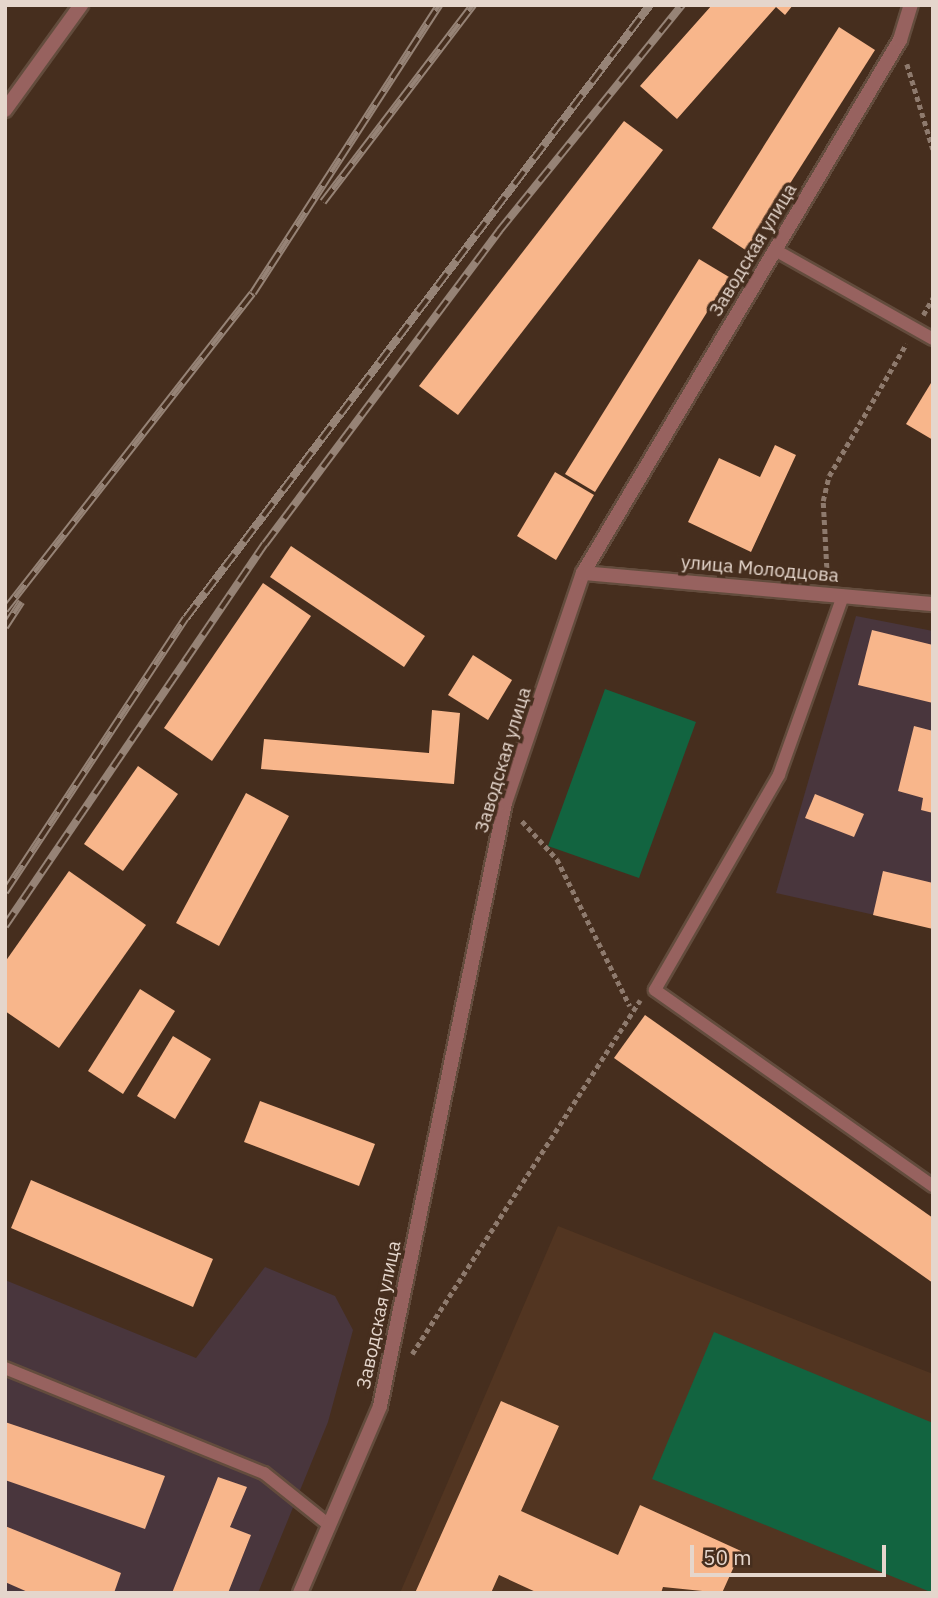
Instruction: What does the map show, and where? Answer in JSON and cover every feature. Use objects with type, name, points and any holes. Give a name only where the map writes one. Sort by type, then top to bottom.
[{"type":"street","points":[[5,110],[81,5]]},
{"type":"street","name":"Заводская улица","points":[[300,1593],[380,1406],[505,803],[583,573],[900,40],[911,5]]},
{"type":"street","name":"улица Молодцова","points":[[583,573],[933,604]]},
{"type":"lane","points":[[775,250],[933,339]]},
{"type":"lane","points":[[836,595],[779,775],[655,990],[933,1185]]},
{"type":"lane","points":[[5,1368],[264,1473],[329,1525]]},
{"type":"path","points":[[900,40],[933,149]]},
{"type":"path","points":[[836,595],[822,531],[829,476],[933,298]]},
{"type":"path","points":[[505,803],[557,859],[631,1006]]},
{"type":"path","points":[[409,1359],[631,1006],[655,990]]},
{"type":"shaded area","points":[[856,616],[933,631],[933,928],[776,893]]},
{"type":"shaded area","points":[[558,1226],[933,1374],[933,1593],[400,1593]]},
{"type":"shaded area","points":[[265,1267],[335,1296],[353,1330],[328,1422],[258,1593],[5,1593],[5,1280],[196,1358]]},
{"type":"green space","points":[[605,689],[696,722],[639,878],[548,846]]},
{"type":"green space","points":[[714,1332],[933,1423],[933,1593],[652,1479]]},
{"type":"building","points":[[712,5],[793,5],[785,15],[776,7],[677,119],[640,86]]},
{"type":"building","points":[[839,27],[875,50],[747,251],[712,228]]},
{"type":"building","points":[[624,121],[663,150],[458,415],[419,386]]},
{"type":"building","points":[[699,259],[729,277],[595,492],[565,474]]},
{"type":"building","points":[[931,383],[933,385],[933,440],[906,424]]},
{"type":"building","points":[[775,445],[796,455],[751,552],[688,522],[719,458],[760,477]]},
{"type":"building","points":[[555,472],[594,495],[556,560],[517,536]]},
{"type":"building","points":[[291,546],[425,636],[404,667],[270,577]]},
{"type":"building","points":[[263,583],[311,616],[212,761],[164,728]]},
{"type":"building","points":[[872,630],[933,645],[933,703],[858,685]]},
{"type":"building","points":[[473,655],[512,680],[488,720],[448,695]]},
{"type":"building","points":[[432,710],[460,713],[454,784],[261,769],[264,739],[429,753]]},
{"type":"building","points":[[914,726],[933,731],[933,813],[921,810],[923,798],[898,791]]},
{"type":"building","points":[[138,766],[178,794],[123,871],[84,844]]},
{"type":"building","points":[[246,793],[289,816],[219,946],[176,923]]},
{"type":"building","points":[[815,794],[864,814],[854,837],[805,818]]},
{"type":"building","points":[[69,871],[146,925],[59,1048],[5,1011],[5,962]]},
{"type":"building","points":[[883,871],[933,883],[933,929],[873,915]]},
{"type":"building","points":[[140,989],[175,1011],[123,1094],[88,1071]]},
{"type":"building","points":[[645,1015],[933,1218],[933,1283],[614,1058]]},
{"type":"building","points":[[173,1036],[211,1059],[175,1119],[137,1096]]},
{"type":"building","points":[[260,1101],[375,1144],[359,1186],[244,1142]]},
{"type":"building","points":[[31,1180],[213,1259],[193,1307],[11,1228]]},
{"type":"building","points":[[501,1401],[559,1426],[521,1511],[618,1555],[640,1505],[741,1551],[722,1593],[663,1587],[661,1593],[538,1593],[499,1575],[491,1593],[415,1593]]},
{"type":"building","points":[[5,1422],[165,1476],[145,1529],[5,1480]]},
{"type":"building","points":[[218,1477],[247,1487],[230,1527],[251,1535],[228,1593],[172,1593]]},
{"type":"building","points":[[5,1526],[121,1573],[114,1593],[30,1593],[5,1582]]},
{"type":"railway","points":[[5,610],[253,293],[439,5]]},
{"type":"railway","points":[[323,202],[473,5]]},
{"type":"railway","points":[[5,892],[186,618],[650,5]]},
{"type":"railway","points":[[5,926],[265,544],[499,231],[682,5]]},
{"type":"railway","points":[[5,627],[21,602]]}]
